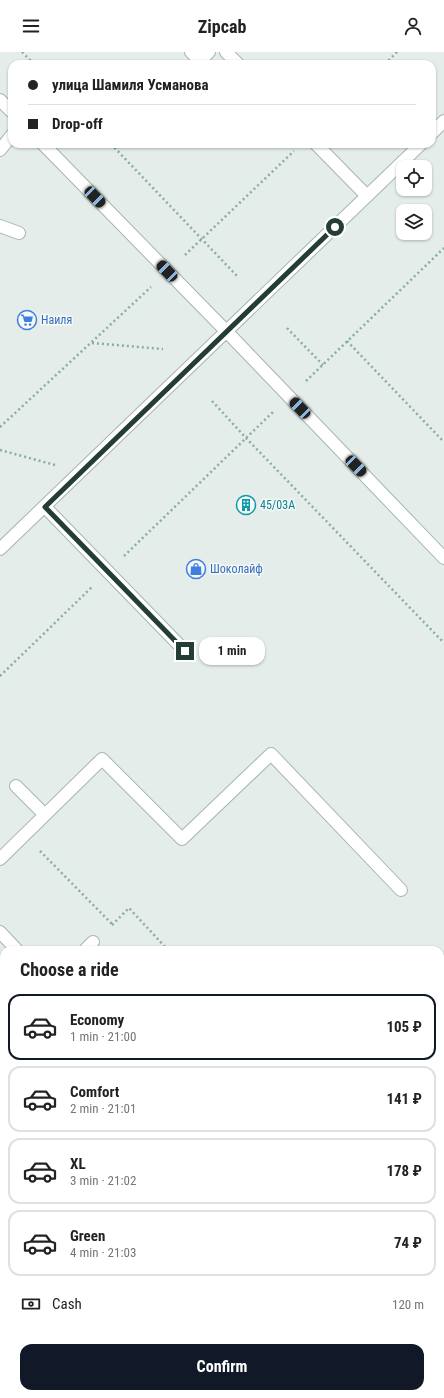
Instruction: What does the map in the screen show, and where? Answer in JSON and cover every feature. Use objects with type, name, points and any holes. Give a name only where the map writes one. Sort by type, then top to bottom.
[{"type":"street","points":[[191,52],[199,60]]},
{"type":"street","points":[[201,60],[209,52]]},
{"type":"street","points":[[226,52],[234,60]]},
{"type":"street","points":[[0,100],[8,108]]},
{"type":"street","points":[[436,129],[444,121]]},
{"type":"street","points":[[0,150],[8,140]]},
{"type":"street","points":[[47,148],[227,332],[444,558]]},
{"type":"street","points":[[320,148],[367,196]]},
{"type":"street","points":[[0,549],[417,148]]},
{"type":"street","points":[[0,226],[20,232]]},
{"type":"street","points":[[45,507],[185,651]]},
{"type":"street","points":[[0,859],[102,759],[182,839],[271,754],[401,890]]},
{"type":"street","points":[[16,786],[45,815]]},
{"type":"street","points":[[0,932],[13,946]]},
{"type":"path","points":[[22,52],[30,60]]},
{"type":"path","points":[[389,60],[397,52]]},
{"type":"path","points":[[114,148],[238,277]]},
{"type":"path","points":[[0,676],[444,248]]},
{"type":"path","points":[[287,328],[323,364]]},
{"type":"path","points":[[347,341],[444,442]]},
{"type":"path","points":[[92,343],[163,349]]},
{"type":"path","points":[[212,401],[444,643]]},
{"type":"path","points":[[0,450],[80,473]]},
{"type":"path","points":[[24,835],[112,924]]},
{"type":"path","points":[[89,946],[129,908],[164,946]]},
{"type":"place","name":"Наиля","points":[[27,320]]},
{"type":"place","name":"45/03А","points":[[246,505]]},
{"type":"place","name":"Шоколайф","points":[[196,569]]},
{"type":"route","points":[[185,651],[45,507],[335,227]]}]
